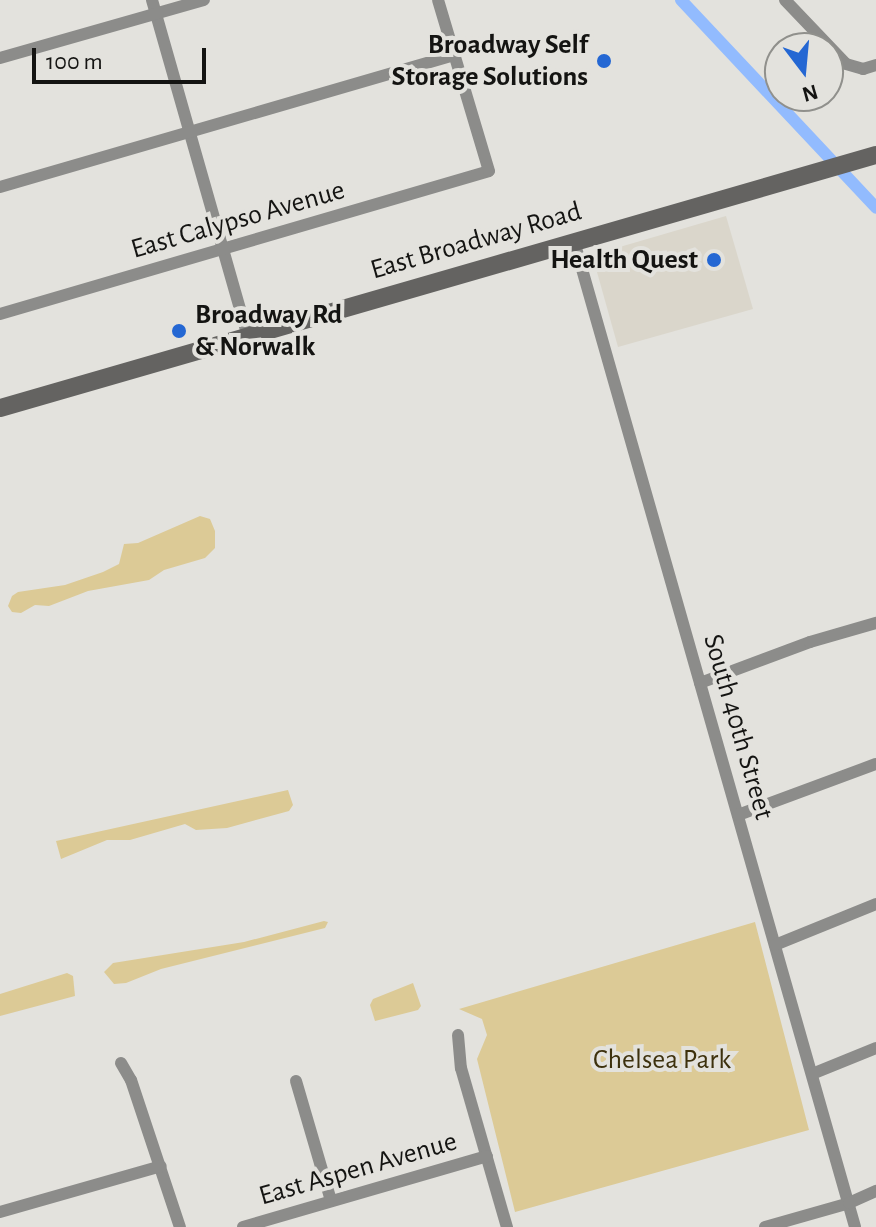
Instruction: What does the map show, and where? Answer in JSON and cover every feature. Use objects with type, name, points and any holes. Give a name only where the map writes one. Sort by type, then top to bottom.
[{"type":"main road","name":"East Broadway Road","points":[[0,408],[876,155]]},
{"type":"street","points":[[152,0],[248,336]]},
{"type":"street","points":[[0,58],[204,0]]},
{"type":"street","points":[[0,187],[454,55],[438,0]]},
{"type":"street","points":[[785,0],[846,64],[855,68],[876,65]]},
{"type":"street","name":"East Calypso Avenue","points":[[0,314],[489,171],[454,55]]},
{"type":"street","name":"South 40th Street","points":[[574,241],[855,1227]]},
{"type":"street","points":[[700,683],[810,642],[876,623]]},
{"type":"street","points":[[738,815],[876,764]]},
{"type":"street","points":[[775,945],[876,904]]},
{"type":"street","points":[[458,1035],[459,1060],[507,1227]]},
{"type":"street","points":[[812,1074],[876,1048]]},
{"type":"street","points":[[121,1063],[131,1080],[180,1227]]},
{"type":"street","points":[[296,1081],[331,1201]]},
{"type":"street","name":"East Aspen Avenue","points":[[243,1227],[487,1156]]},
{"type":"street","points":[[0,1212],[161,1166]]},
{"type":"street","points":[[765,1227],[849,1203],[876,1191]]},
{"type":"shaded area","points":[[726,216],[753,309],[618,347],[597,272],[600,256],[606,251]]},
{"type":"green space","points":[[200,516],[210,519],[215,531],[215,548],[205,558],[164,570],[149,580],[88,591],[49,606],[35,605],[21,613],[12,612],[8,606],[12,596],[18,592],[65,585],[103,572],[119,564],[124,544],[138,543]]},
{"type":"green space","points":[[288,790],[293,805],[289,811],[227,828],[196,830],[185,824],[130,840],[107,840],[61,859],[56,841]]},
{"type":"green space","points":[[328,922],[325,928],[161,969],[126,983],[114,984],[104,972],[113,963],[244,942]]},
{"type":"green space","name":"Chelsea Park","points":[[755,922],[809,1130],[515,1212],[477,1059],[487,1035],[482,1019],[459,1009]]},
{"type":"green space","points":[[67,973],[73,976],[75,996],[0,1016],[0,994]]},
{"type":"green space","points":[[413,983],[421,1006],[418,1010],[375,1021],[370,1005],[373,999]]},
{"type":"waterway","points":[[681,0],[876,208]]},
{"type":"place","name":"Broadway Self Storage Solutions","points":[[604,61]]},
{"type":"place","name":"Health Quest","points":[[714,260]]},
{"type":"place","name":"Broadway Rd & Norwalk","points":[[179,331]]}]
